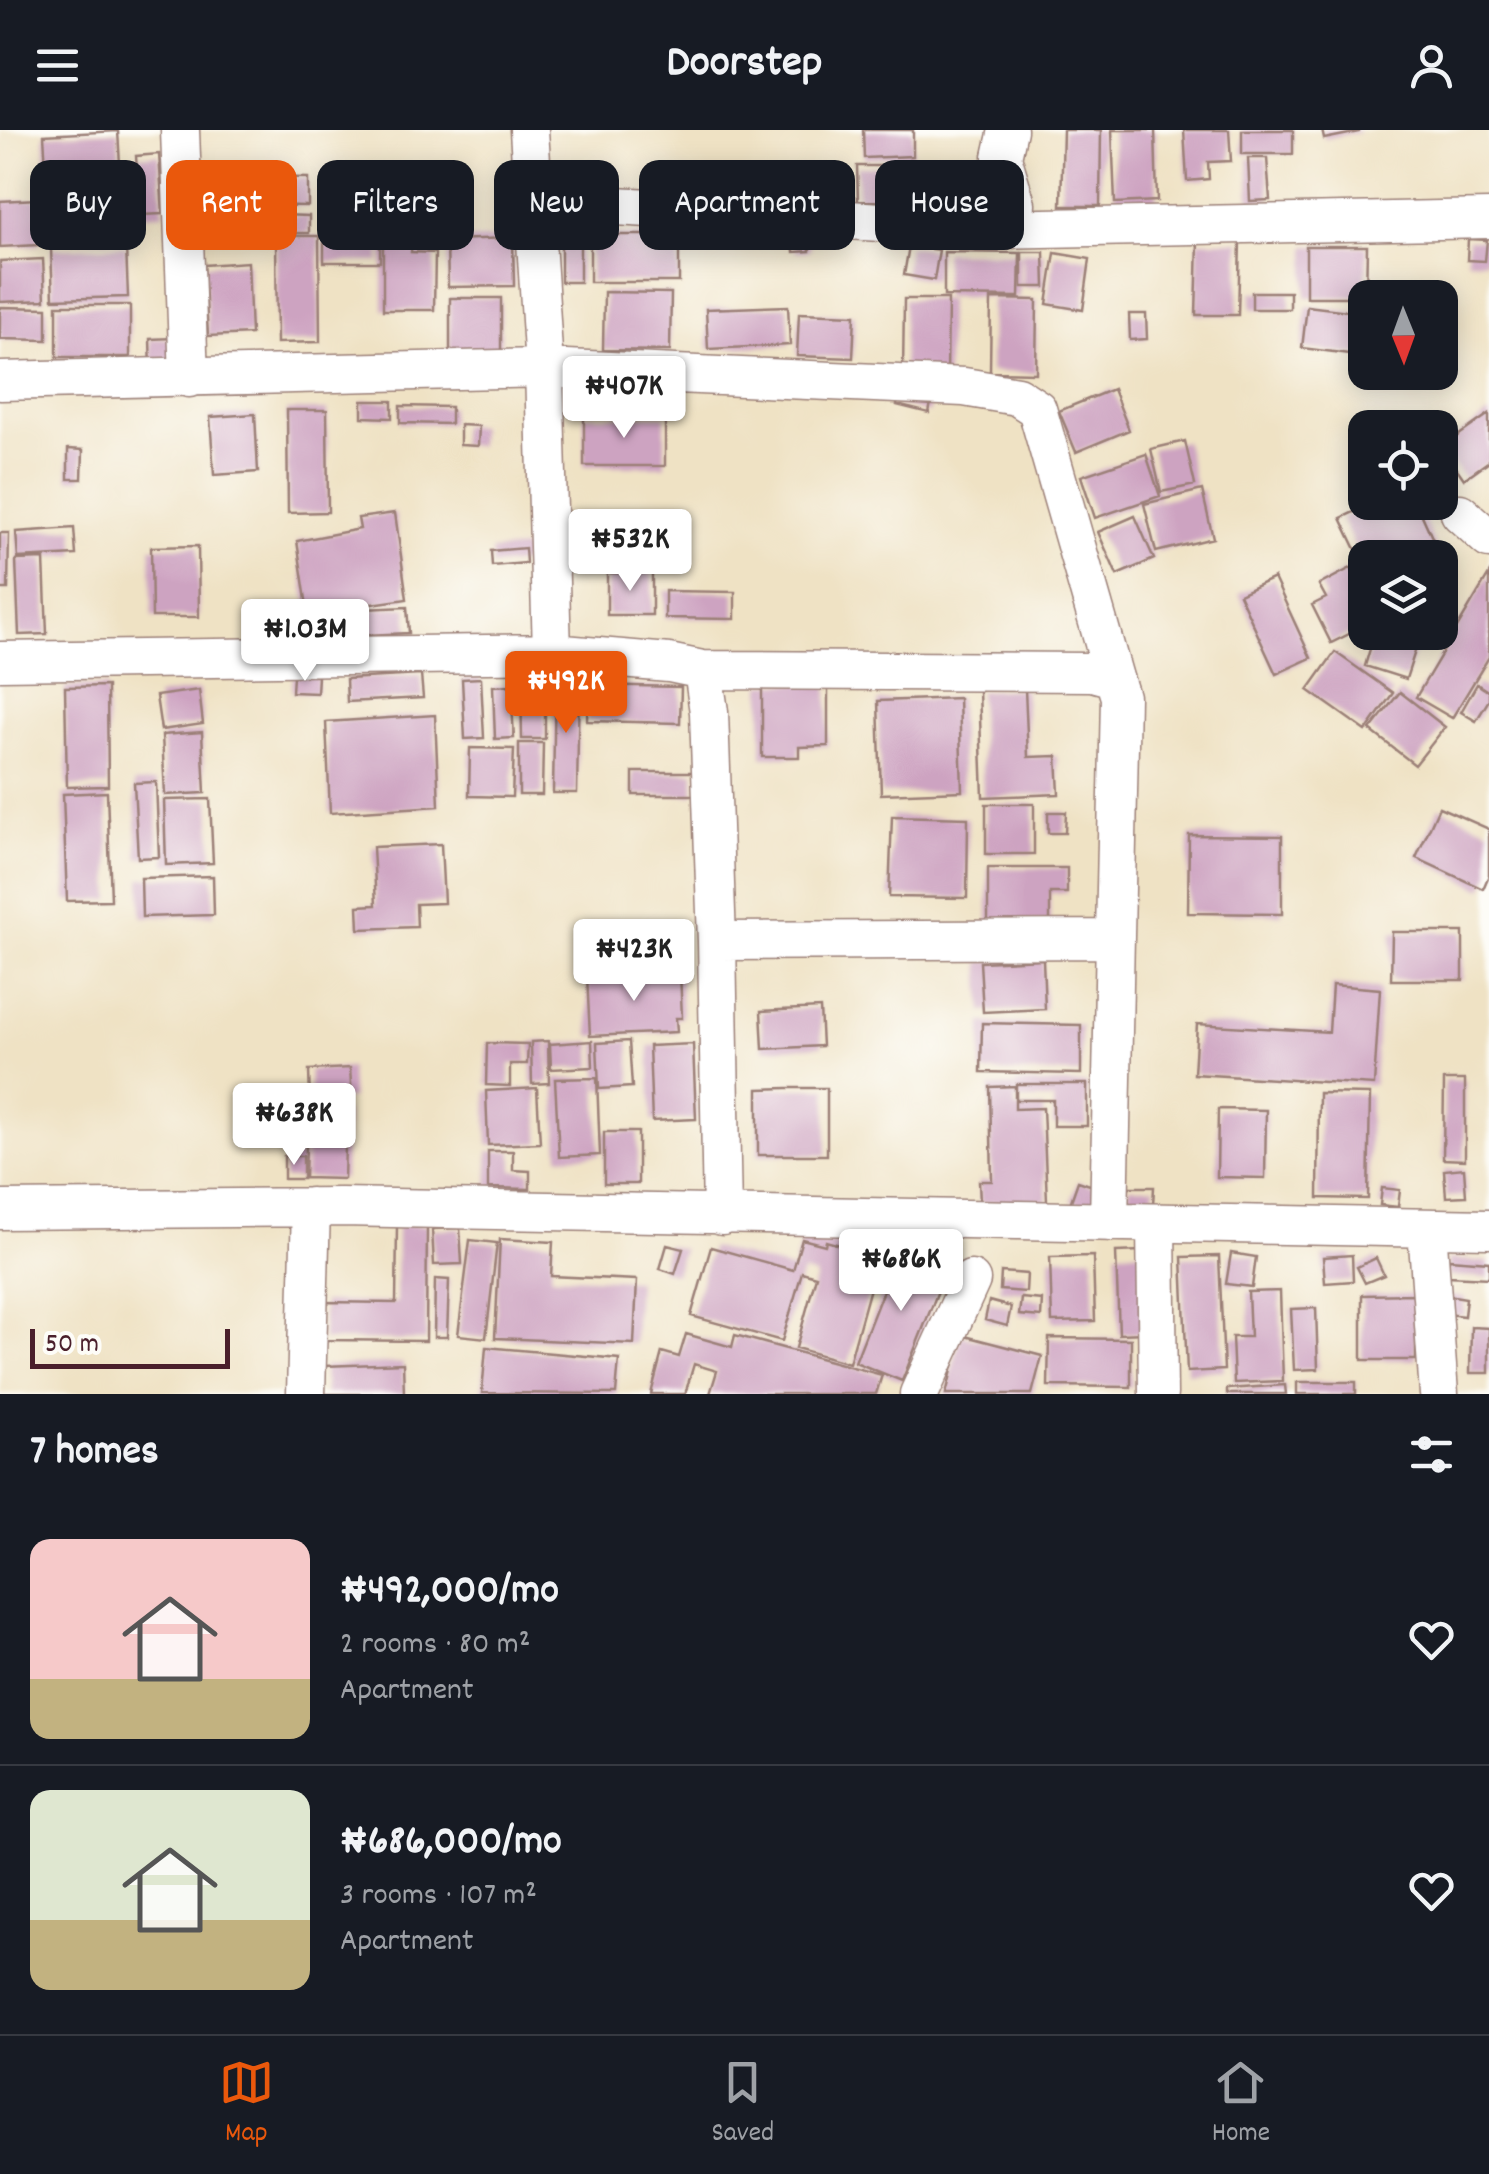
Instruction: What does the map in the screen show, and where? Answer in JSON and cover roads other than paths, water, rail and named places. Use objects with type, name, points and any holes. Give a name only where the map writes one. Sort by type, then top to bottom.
[{"type":"street","points":[[180,130],[189,378]]},
{"type":"street","points":[[529,130],[531,160]]},
{"type":"street","points":[[1003,160],[1008,130]]},
{"type":"street","points":[[619,206],[875,221]]},
{"type":"street","points":[[1024,229],[1489,219]]},
{"type":"street","points":[[536,250],[544,368],[552,653]]},
{"type":"street","points":[[0,380],[544,368],[964,388],[1030,401],[1038,408],[1120,697],[1109,1222]]},
{"type":"street","points":[[1460,513],[1489,539]]},
{"type":"street","points":[[0,661],[552,653],[669,663],[703,670],[1092,672],[1114,678]]},
{"type":"street","points":[[703,670],[709,712],[717,941],[722,1216]]},
{"type":"street","points":[[717,941],[1115,940]]},
{"type":"street","points":[[306,1394],[311,1207]]},
{"type":"street","points":[[0,1210],[311,1207],[1489,1229]]},
{"type":"street","points":[[1156,1223],[1158,1394]]},
{"type":"street","points":[[1426,1228],[1438,1394]]},
{"type":"street","points":[[919,1394],[971,1280]]}]
